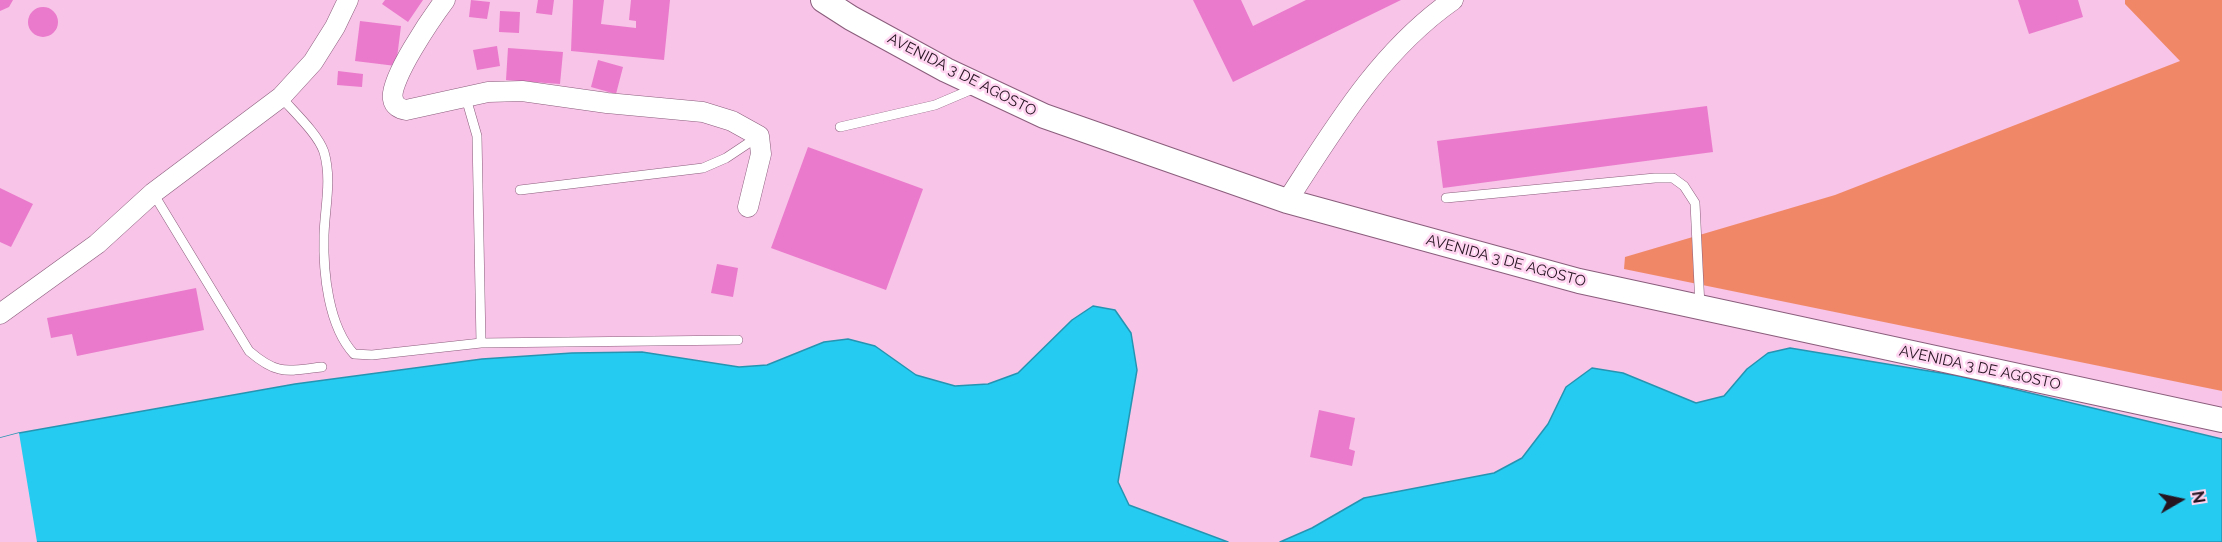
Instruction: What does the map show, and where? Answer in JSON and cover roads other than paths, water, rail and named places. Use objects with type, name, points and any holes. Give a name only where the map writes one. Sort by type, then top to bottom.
[{"type":"street","points":[[0,314],[97,244],[153,193],[281,97],[313,62],[335,27],[348,0]]},
{"type":"street","points":[[445,0],[425,26],[408,57],[393,93],[393,101],[398,108],[406,110],[488,92],[522,91],[607,103],[703,112],[732,121],[759,136],[762,154],[748,207]]},
{"type":"street","name":"AVENIDA 3 DE AGOSTO","points":[[824,0],[861,24],[980,86],[1044,116],[1287,201],[1579,281],[2222,420]]},
{"type":"street","points":[[1287,201],[1346,109],[1432,6],[1453,0]]},
{"type":"lane","points":[[840,127],[935,105],[980,86]]},
{"type":"lane","points":[[281,97],[323,150],[329,182],[324,235],[327,289],[339,329],[346,345],[354,354],[372,355],[482,343],[738,340]]},
{"type":"lane","points":[[466,98],[477,136],[482,343]]},
{"type":"lane","points":[[520,190],[703,168],[726,158],[759,136]]},
{"type":"lane","points":[[1446,198],[1673,178],[1684,186],[1695,203],[1701,309]]},
{"type":"lane","points":[[153,193],[249,351],[263,364],[275,370],[290,371],[322,366]]},
{"type":"water","points":[[1093,306],[1115,310],[1131,333],[1137,370],[1118,482],[1129,505],[1228,542],[0,542],[0,438],[19,433],[295,384],[482,359],[572,353],[642,352],[739,367],[767,365],[824,342],[848,339],[875,346],[916,375],[955,386],[988,384],[1018,373],[1072,320]]},
{"type":"water","points":[[1790,348],[1959,376],[2222,439],[2222,542],[1280,542],[1312,528],[1364,498],[1494,473],[1522,458],[1548,424],[1566,387],[1592,368],[1623,373],[1696,403],[1724,396],[1747,369],[1768,353]]}]
